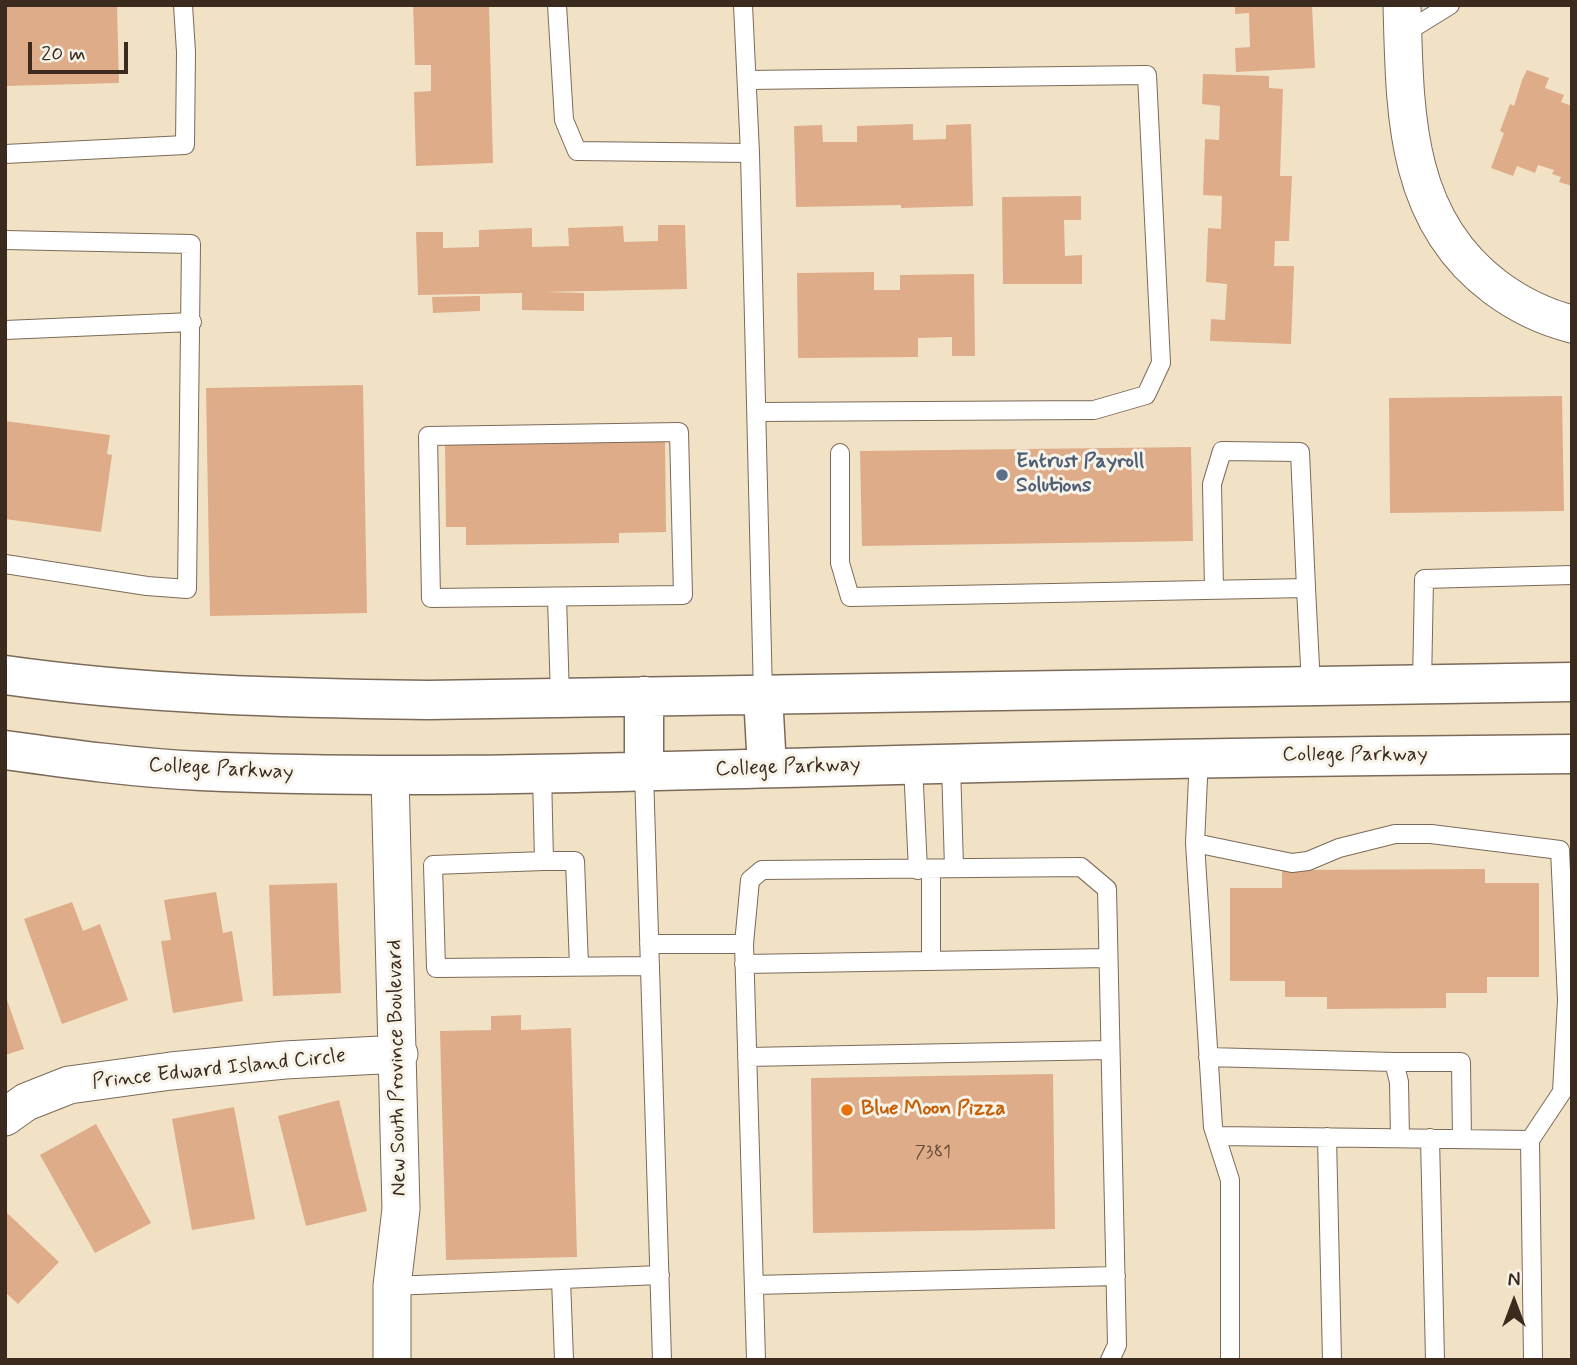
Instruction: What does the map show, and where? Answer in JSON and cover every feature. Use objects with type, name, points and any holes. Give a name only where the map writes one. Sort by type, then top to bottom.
[{"type":"main road","points":[[5,675],[178,694],[258,697],[560,698],[1572,682]]},
{"type":"main road","points":[[763,695],[767,768]]},
{"type":"main road","points":[[644,696],[644,772]]},
{"type":"main road","name":"College Parkway","points":[[5,751],[110,764],[199,771],[390,776],[1199,757],[1572,754]]},
{"type":"street","points":[[1402,20],[1409,136],[1418,177],[1435,219],[1455,249],[1479,275],[1514,301],[1554,320],[1572,324]]},
{"type":"street","name":"New South Province Boulevard","points":[[390,776],[401,1209],[392,1286],[392,1360]]},
{"type":"street","name":"Prince Edward Island Circle","points":[[5,1117],[26,1102],[69,1085],[171,1071],[285,1060],[398,1054]]},
{"type":"lane","points":[[5,154],[185,145],[186,52],[183,5]]},
{"type":"lane","points":[[557,5],[564,120],[577,151],[750,153]]},
{"type":"lane","points":[[743,5],[750,153],[763,695]]},
{"type":"lane","points":[[1402,20],[1450,5]]},
{"type":"lane","points":[[747,80],[1147,75],[1161,363],[1146,395],[1094,410],[757,412]]},
{"type":"lane","points":[[5,240],[191,244],[192,321],[187,589],[147,586],[5,564]]},
{"type":"lane","points":[[5,330],[192,321]]},
{"type":"lane","points":[[679,432],[684,595],[557,597],[431,598],[428,436],[679,432]]},
{"type":"lane","points":[[1214,590],[1212,484],[1222,450],[1300,452],[1311,686]]},
{"type":"lane","points":[[840,453],[840,564],[850,597],[1306,588]]},
{"type":"lane","points":[[1422,685],[1424,579],[1572,575]]},
{"type":"lane","points":[[557,597],[560,698]]},
{"type":"lane","points":[[1199,757],[1195,844],[1213,1127],[1230,1180],[1230,1360]]},
{"type":"lane","points":[[951,764],[954,868]]},
{"type":"lane","points":[[913,765],[931,961]]},
{"type":"lane","points":[[644,772],[662,1360]]},
{"type":"lane","points":[[542,774],[544,860]]},
{"type":"lane","points":[[1195,844],[1292,863],[1308,861],[1339,848],[1395,834],[1431,834],[1560,850],[1567,1000],[1562,1092],[1530,1140],[1533,1360]]},
{"type":"lane","points":[[579,966],[575,860],[433,865],[436,968],[650,966]]},
{"type":"lane","points":[[756,1360],[744,964],[750,880],[762,870],[1082,867],[1107,889],[1117,1345],[1110,1360]]},
{"type":"lane","points":[[649,944],[744,944]]},
{"type":"lane","points":[[744,964],[1108,957]]},
{"type":"lane","points":[[747,1057],[1110,1049]]},
{"type":"lane","points":[[1208,1057],[1461,1062],[1462,1139]]},
{"type":"lane","points":[[1394,1062],[1399,1082],[1400,1138]]},
{"type":"lane","points":[[1216,1136],[1530,1140]]},
{"type":"lane","points":[[1327,1137],[1332,1360]]},
{"type":"lane","points":[[1430,1138],[1435,1360]]},
{"type":"lane","points":[[392,1286],[660,1275]]},
{"type":"lane","points":[[754,1285],[1116,1276]]},
{"type":"lane","points":[[561,1279],[564,1360]]},
{"type":"building","points":[[5,5],[117,5],[119,83],[5,86]]},
{"type":"building","points":[[413,5],[489,5],[493,163],[416,166],[414,92],[431,91],[431,65],[415,65]]},
{"type":"building","points":[[1235,5],[1312,5],[1315,68],[1236,72],[1235,48],[1250,47],[1249,13],[1235,14]]},
{"type":"building","points":[[1527,70],[1549,78],[1545,88],[1564,95],[1561,102],[1572,106],[1572,186],[1559,182],[1561,177],[1552,174],[1554,170],[1538,165],[1535,173],[1517,166],[1513,176],[1491,168],[1504,133],[1500,131],[1510,104],[1514,106]]},
{"type":"building","points":[[1203,74],[1269,76],[1269,88],[1283,89],[1280,176],[1292,176],[1289,241],[1275,241],[1274,266],[1294,266],[1291,344],[1210,341],[1211,319],[1225,320],[1227,284],[1206,282],[1208,228],[1221,229],[1222,196],[1203,195],[1205,139],[1219,140],[1220,106],[1202,104]]},
{"type":"building","points":[[913,124],[913,140],[946,139],[946,125],[971,124],[973,206],[796,207],[794,126],[822,125],[823,142],[857,142],[857,126]]},
{"type":"building","points":[[1081,196],[1081,220],[1064,220],[1065,256],[1082,255],[1082,284],[1003,284],[1002,197]]},
{"type":"building","points":[[658,225],[685,225],[687,289],[543,292],[584,293],[584,311],[522,310],[522,293],[418,295],[416,232],[443,232],[443,248],[479,247],[479,230],[532,228],[532,247],[569,246],[568,228],[623,226],[624,242],[658,241]]},
{"type":"building","points":[[874,272],[874,290],[900,290],[900,275],[974,274],[975,356],[952,356],[952,337],[918,338],[918,357],[798,358],[797,273]]},
{"type":"building","points":[[480,296],[480,311],[433,313],[432,297]]},
{"type":"building","points":[[363,385],[367,613],[210,616],[206,388]]},
{"type":"building","points":[[1562,396],[1564,511],[1390,513],[1389,398]]},
{"type":"building","points":[[5,421],[110,435],[107,454],[112,455],[101,532],[5,519]]},
{"type":"building","points":[[665,439],[666,532],[619,533],[619,543],[466,545],[466,527],[446,527],[445,443]]},
{"type":"building","points":[[1191,447],[1193,541],[862,546],[860,451]]},
{"type":"building","points":[[1485,869],[1485,883],[1539,883],[1539,977],[1487,977],[1487,993],[1446,993],[1446,1008],[1327,1009],[1327,997],[1285,997],[1285,981],[1230,981],[1230,888],[1282,888],[1282,870]]},
{"type":"building","points":[[337,883],[341,993],[273,996],[269,885]]},
{"type":"building","points":[[216,892],[223,933],[232,931],[243,1001],[173,1013],[161,941],[171,940],[164,900]]},
{"type":"building","points":[[72,902],[83,931],[100,924],[128,1000],[62,1024],[24,919]]},
{"type":"building","points":[[5,994],[24,1049],[5,1055]]},
{"type":"building","points":[[521,1015],[521,1030],[571,1028],[577,1257],[446,1260],[440,1031],[491,1030],[491,1016]]},
{"type":"building","points":[[1053,1074],[1055,1229],[813,1233],[811,1078]]},
{"type":"building","points":[[339,1100],[367,1211],[306,1226],[278,1116]]},
{"type":"building","points":[[234,1107],[255,1219],[192,1230],[172,1119]]},
{"type":"building","points":[[96,1124],[151,1223],[95,1253],[40,1155]]},
{"type":"building","points":[[5,1211],[59,1262],[18,1304],[5,1292]]},
{"type":"place","name":"Entrust Payroll Solutions","points":[[1002,475]]},
{"type":"place","name":"Blue Moon Pizza","points":[[847,1110]]}]
